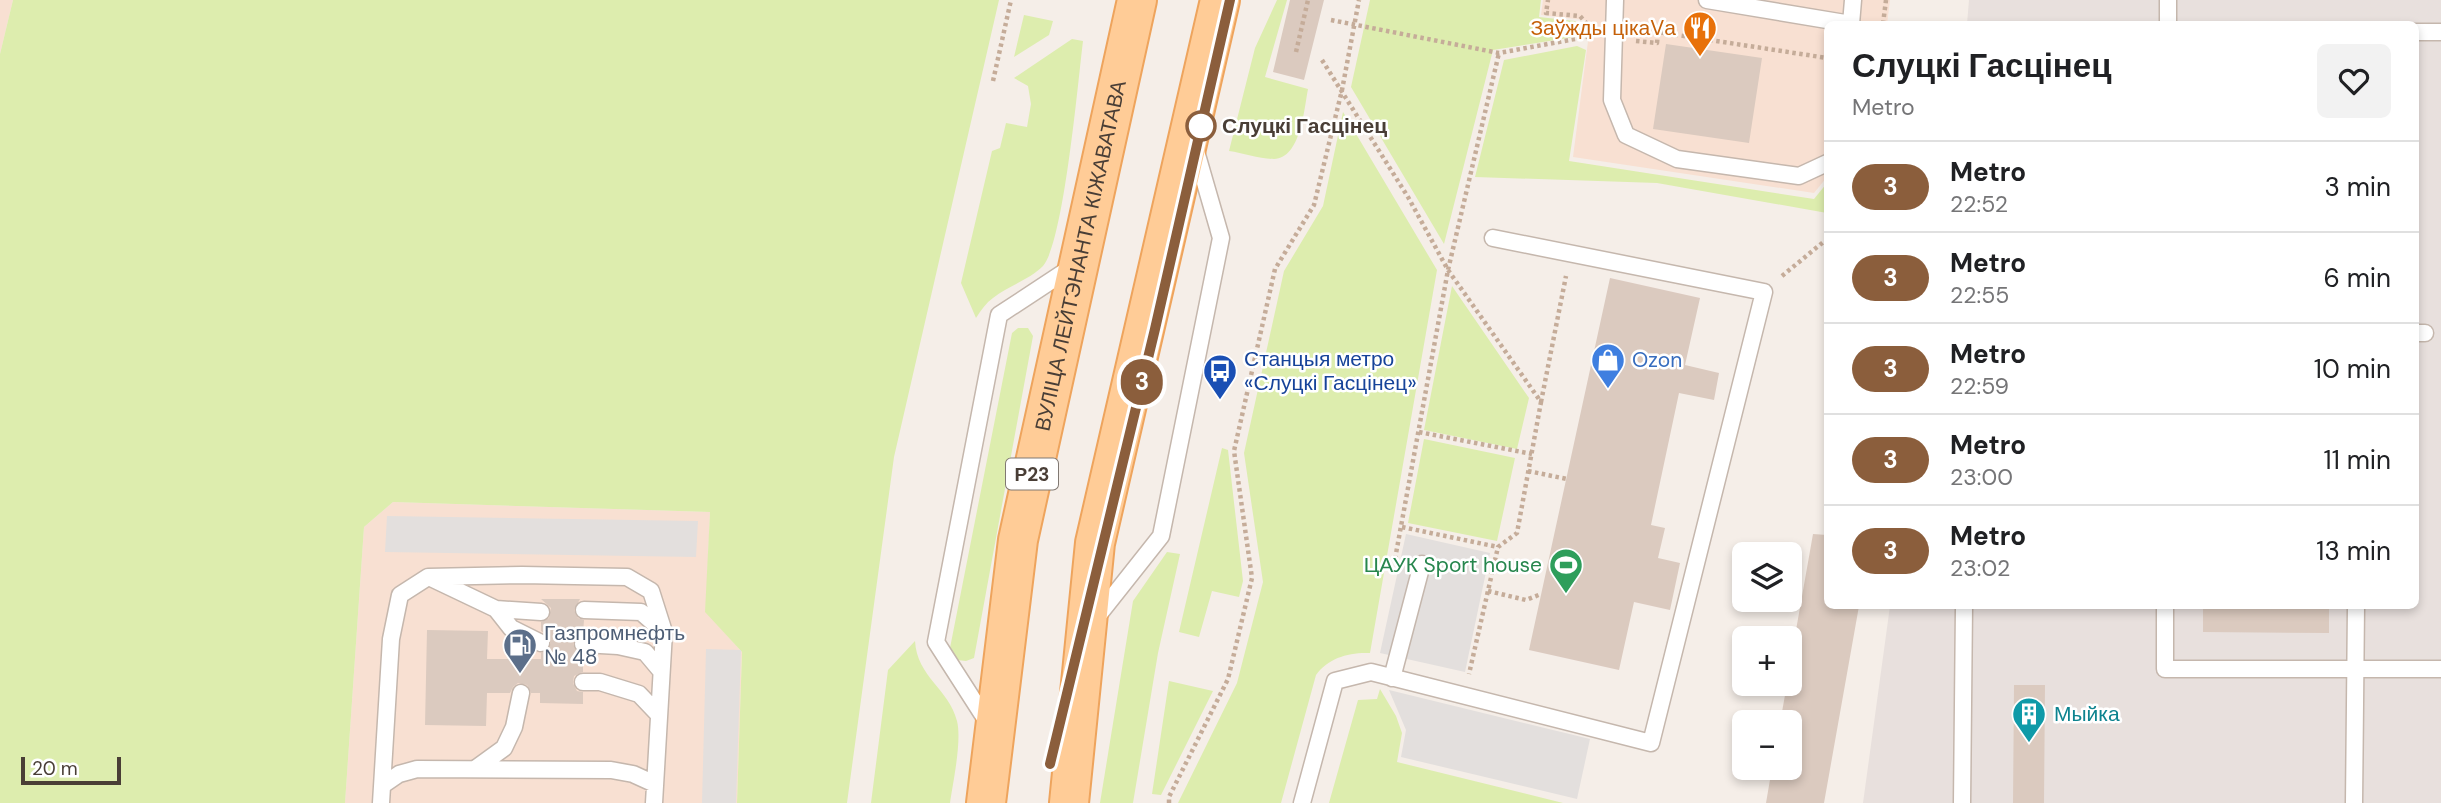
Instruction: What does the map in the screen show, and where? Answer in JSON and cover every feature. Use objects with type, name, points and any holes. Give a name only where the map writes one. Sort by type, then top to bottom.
[{"type":"main road","name":"ВУЛІЦА ЛЕЙТЭНАНТА КІЖАВАТАВА","points":[[986,803],[1018,540],[1137,0]]},
{"type":"main road","points":[[1069,803],[1095,543],[1220,0]]},
{"type":"lane","points":[[1615,0],[1612,100],[1626,135],[1677,159],[1799,176],[1824,164]]},
{"type":"lane","points":[[1707,0],[1759,4],[1837,21]]},
{"type":"lane","points":[[1851,21],[1853,0]]},
{"type":"lane","points":[[2168,0],[2168,21]]},
{"type":"lane","points":[[2419,32],[2441,32]]},
{"type":"lane","points":[[1086,631],[1161,536],[1164,523],[1221,238],[1190,128]]},
{"type":"lane","points":[[1302,803],[1335,681],[1371,672],[1651,743],[1763,292],[1493,238]]},
{"type":"lane","points":[[995,733],[936,642],[999,315],[1080,262]]},
{"type":"lane","points":[[1392,678],[1422,564]]},
{"type":"lane","points":[[428,577],[496,609],[541,612]]},
{"type":"lane","points":[[380,803],[391,639],[400,595],[428,577],[627,577],[651,591],[664,632],[654,803]]},
{"type":"lane","points":[[496,609],[511,628],[541,643]]},
{"type":"lane","points":[[1962,803],[1964,609]]},
{"type":"lane","points":[[2165,609],[2165,669],[2441,669]]},
{"type":"lane","points":[[2354,803],[2356,609]]},
{"type":"lane","points":[[584,610],[642,612],[664,632]]},
{"type":"lane","points":[[583,644],[618,646],[645,652],[661,671]]},
{"type":"lane","points":[[583,682],[600,682],[639,694],[659,715]]},
{"type":"lane","points":[[475,769],[504,748],[514,727],[521,693]]},
{"type":"lane","points":[[383,785],[399,774],[417,769],[611,770],[633,774],[655,784]]},
{"type":"path","points":[[993,81],[1011,0]]},
{"type":"path","points":[[1296,52],[1308,0]]},
{"type":"path","points":[[1169,803],[1169,797],[1228,679],[1252,578],[1234,451],[1275,269],[1314,205],[1342,90],[1359,0]]},
{"type":"path","points":[[1331,20],[1499,53],[1587,37],[1588,25],[1580,16],[1546,13],[1548,0]]},
{"type":"path","points":[[1883,21],[1886,0]]},
{"type":"path","points":[[1634,40],[1657,43],[1658,32],[1824,58]]},
{"type":"path","points":[[1394,565],[1448,270],[1499,53]]},
{"type":"path","points":[[1322,60],[1408,197],[1448,270],[1541,402]]},
{"type":"path","points":[[1763,292],[1824,241]]},
{"type":"path","points":[[1464,696],[1498,547],[1517,533],[1570,253]]},
{"type":"path","points":[[1419,432],[1532,454]]},
{"type":"path","points":[[1528,471],[1567,479]]},
{"type":"path","points":[[1402,527],[1498,547]]},
{"type":"path","points":[[1488,591],[1526,600],[1541,594]]},
{"type":"shaded area","points":[[0,0],[13,0],[0,54]]},
{"type":"shaded area","points":[[1543,0],[1890,0],[1887,21],[1824,21],[1824,181],[1814,193],[1573,157],[1590,26],[1585,20],[1541,15]]},
{"type":"shaded area","points":[[1969,0],[2441,0],[2441,803],[1863,803],[1890,609],[2419,609],[2419,21],[1967,21]]},
{"type":"shaded area","points":[[393,502],[710,512],[706,612],[742,652],[737,803],[345,803],[364,527]]},
{"type":"shaded area","points":[[387,516],[698,521],[696,557],[385,552]]},
{"type":"shaded area","points":[[1406,534],[1490,553],[1465,672],[1380,653]]},
{"type":"shaded area","points":[[706,649],[741,650],[736,803],[702,803]]},
{"type":"shaded area","points":[[1389,690],[1590,739],[1577,799],[1401,757],[1406,730]]},
{"type":"green space","points":[[13,0],[999,0],[894,457],[847,803],[737,803],[742,652],[705,612],[710,512],[393,502],[364,527],[345,803],[0,803],[0,54]]},
{"type":"green space","points":[[1277,0],[1287,0],[1265,77],[1308,89],[1296,142],[1283,157],[1274,159],[1229,151],[1255,48]]},
{"type":"green space","points":[[1370,0],[1541,0],[1539,17],[1575,21],[1581,27],[1581,36],[1493,50],[1444,244],[1351,87]]},
{"type":"green space","points":[[1024,15],[1053,21],[1049,35],[1014,57]]},
{"type":"green space","points":[[1072,39],[1083,41],[1064,195],[1051,251],[1043,266],[990,300],[976,318],[961,283],[992,151],[1000,148],[1006,123],[1027,127],[1031,104],[1028,86],[1014,78]]},
{"type":"green space","points":[[1577,46],[1586,50],[1569,161],[1814,199],[1824,187],[1824,212],[1657,183],[1475,177],[1504,60]]},
{"type":"green space","points":[[1343,112],[1437,270],[1370,653],[1340,657],[1327,664],[1316,675],[1281,803],[1178,803],[1237,683],[1263,582],[1244,453],[1284,271],[1323,206]]},
{"type":"green space","points":[[1452,286],[1529,398],[1517,449],[1424,430]]},
{"type":"green space","points":[[1018,328],[1028,328],[1033,336],[974,658],[957,660],[949,653],[1012,333]]},
{"type":"green space","points":[[1424,439],[1515,458],[1497,541],[1408,523]]},
{"type":"green space","points":[[1222,448],[1228,450],[1243,581],[1239,597],[1212,591],[1199,637],[1179,632]]},
{"type":"green space","points":[[1167,552],[1180,554],[1158,653],[1133,803],[1100,803],[1133,601]]},
{"type":"green space","points":[[915,641],[921,664],[947,700],[957,721],[958,750],[950,803],[871,803],[888,670]]},
{"type":"green space","points":[[1169,681],[1213,691],[1161,795],[1152,794]]},
{"type":"green space","points":[[1380,689],[1396,716],[1402,733],[1397,762],[1563,803],[1329,803],[1358,700],[1377,699]]},
{"type":"building","points":[[1290,0],[1324,0],[1304,80],[1273,72]]},
{"type":"building","points":[[1666,44],[1762,58],[1749,143],[1653,129]]},
{"type":"building","points":[[1610,278],[1700,298],[1685,365],[1719,373],[1714,400],[1679,393],[1651,525],[1665,528],[1658,558],[1680,563],[1670,610],[1634,602],[1619,670],[1529,650]]},
{"type":"building","points":[[1813,534],[1824,535],[1824,609],[1858,609],[1824,803],[1766,803],[1770,780],[1802,780],[1802,710],[1782,710],[1785,696],[1802,696],[1802,626],[1797,626],[1799,612],[1802,612],[1802,596]]},
{"type":"building","points":[[541,599],[580,599],[574,610],[578,618],[584,620],[583,634],[575,638],[573,644],[577,652],[583,655],[583,672],[574,676],[573,683],[577,691],[583,692],[583,704],[540,703],[540,693],[531,693],[527,685],[518,683],[510,693],[487,693],[486,726],[425,725],[427,630],[488,631],[487,659],[541,659],[541,653],[547,651],[551,643],[549,637],[541,631],[541,622],[549,618],[551,608]]},
{"type":"building","points":[[2203,609],[2329,609],[2329,633],[2203,632]]},
{"type":"building","name":"Мыйка","points":[[2014,685],[2045,685],[2044,803],[2013,803]]},
{"type":"metro line","name":"3","points":[[1050,764],[1155,329],[1230,0]]},
{"type":"place","name":"Заўжды цікаVа","points":[[1700,58]]},
{"type":"place","name":"Слуцкі Гасцінец","points":[[1201,126]]},
{"type":"place","name":"Ozon","points":[[1608,390]]},
{"type":"place","name":"Станцыя метро «Слуцкі Гасцінец»","points":[[1220,401]]},
{"type":"place","name":"ЦАУК Sport house","points":[[1566,595]]},
{"type":"place","name":"Газпромнефть № 48","points":[[520,675]]},
{"type":"place","name":"Мыйка","points":[[2029,744]]}]
